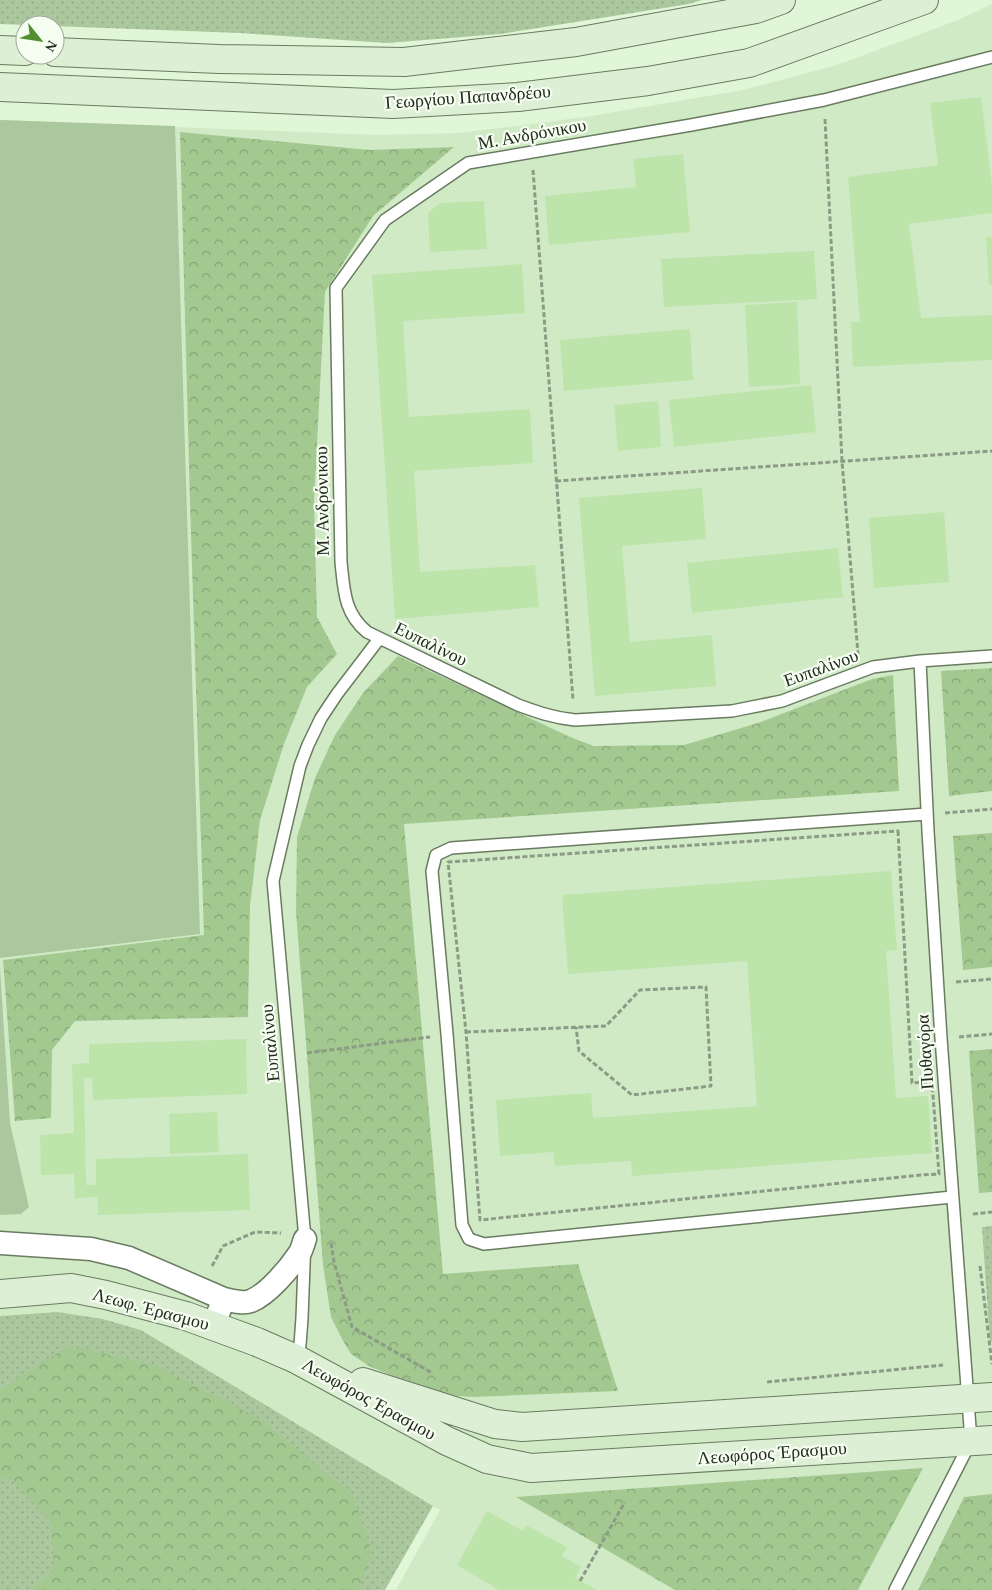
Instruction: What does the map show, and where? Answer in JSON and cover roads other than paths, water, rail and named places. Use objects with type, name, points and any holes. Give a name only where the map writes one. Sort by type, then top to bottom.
[{"type":"main road","points":[[65,52],[219,59],[404,62],[576,42],[756,10],[781,0]]},
{"type":"main road","name":"Γεωργίου Παπανδρέου","points":[[0,87],[393,104],[518,97],[648,81],[749,63],[924,0]]},
{"type":"main road","points":[[0,50],[15,51]]},
{"type":"main road","points":[[219,59],[219,96]]},
{"type":"main road","name":"Λεωφ. Έρασμου","points":[[0,1294],[70,1288],[106,1294],[159,1308],[213,1326],[296,1359]]},
{"type":"main road","name":"Λεωφόρος Έρασμου","points":[[296,1359],[467,1416],[495,1424],[522,1427],[981,1398]]},
{"type":"main road","name":"Λεωφόρος Έρασμου","points":[[296,1359],[447,1441],[487,1459],[531,1468],[982,1440]]},
{"type":"street","points":[[0,1243],[92,1249],[129,1258],[224,1299],[238,1302],[251,1301],[278,1280],[300,1252],[294,1236]]},
{"type":"street","points":[[213,1326],[224,1299]]},
{"type":"lane","name":"Μ. Ανδρόνικου","points":[[379,638],[359,626],[348,607],[340,562],[336,288],[385,220],[468,163],[824,100],[992,57]]},
{"type":"lane","name":"Ευπαλίνου","points":[[296,1359],[300,1345],[294,1236],[289,1055],[273,881],[300,766],[308,745],[326,710],[379,638],[518,705],[559,719],[575,720],[732,711],[782,701],[873,667],[920,661],[992,656]]},
{"type":"lane","name":"Πυθαγόρα","points":[[920,661],[927,814],[952,1197],[981,1398],[982,1440]]},
{"type":"lane","points":[[927,814],[451,848],[436,855],[432,871],[448,1034],[462,1225],[469,1239],[484,1244],[952,1197]]},
{"type":"lane","points":[[895,1590],[982,1440]]}]
